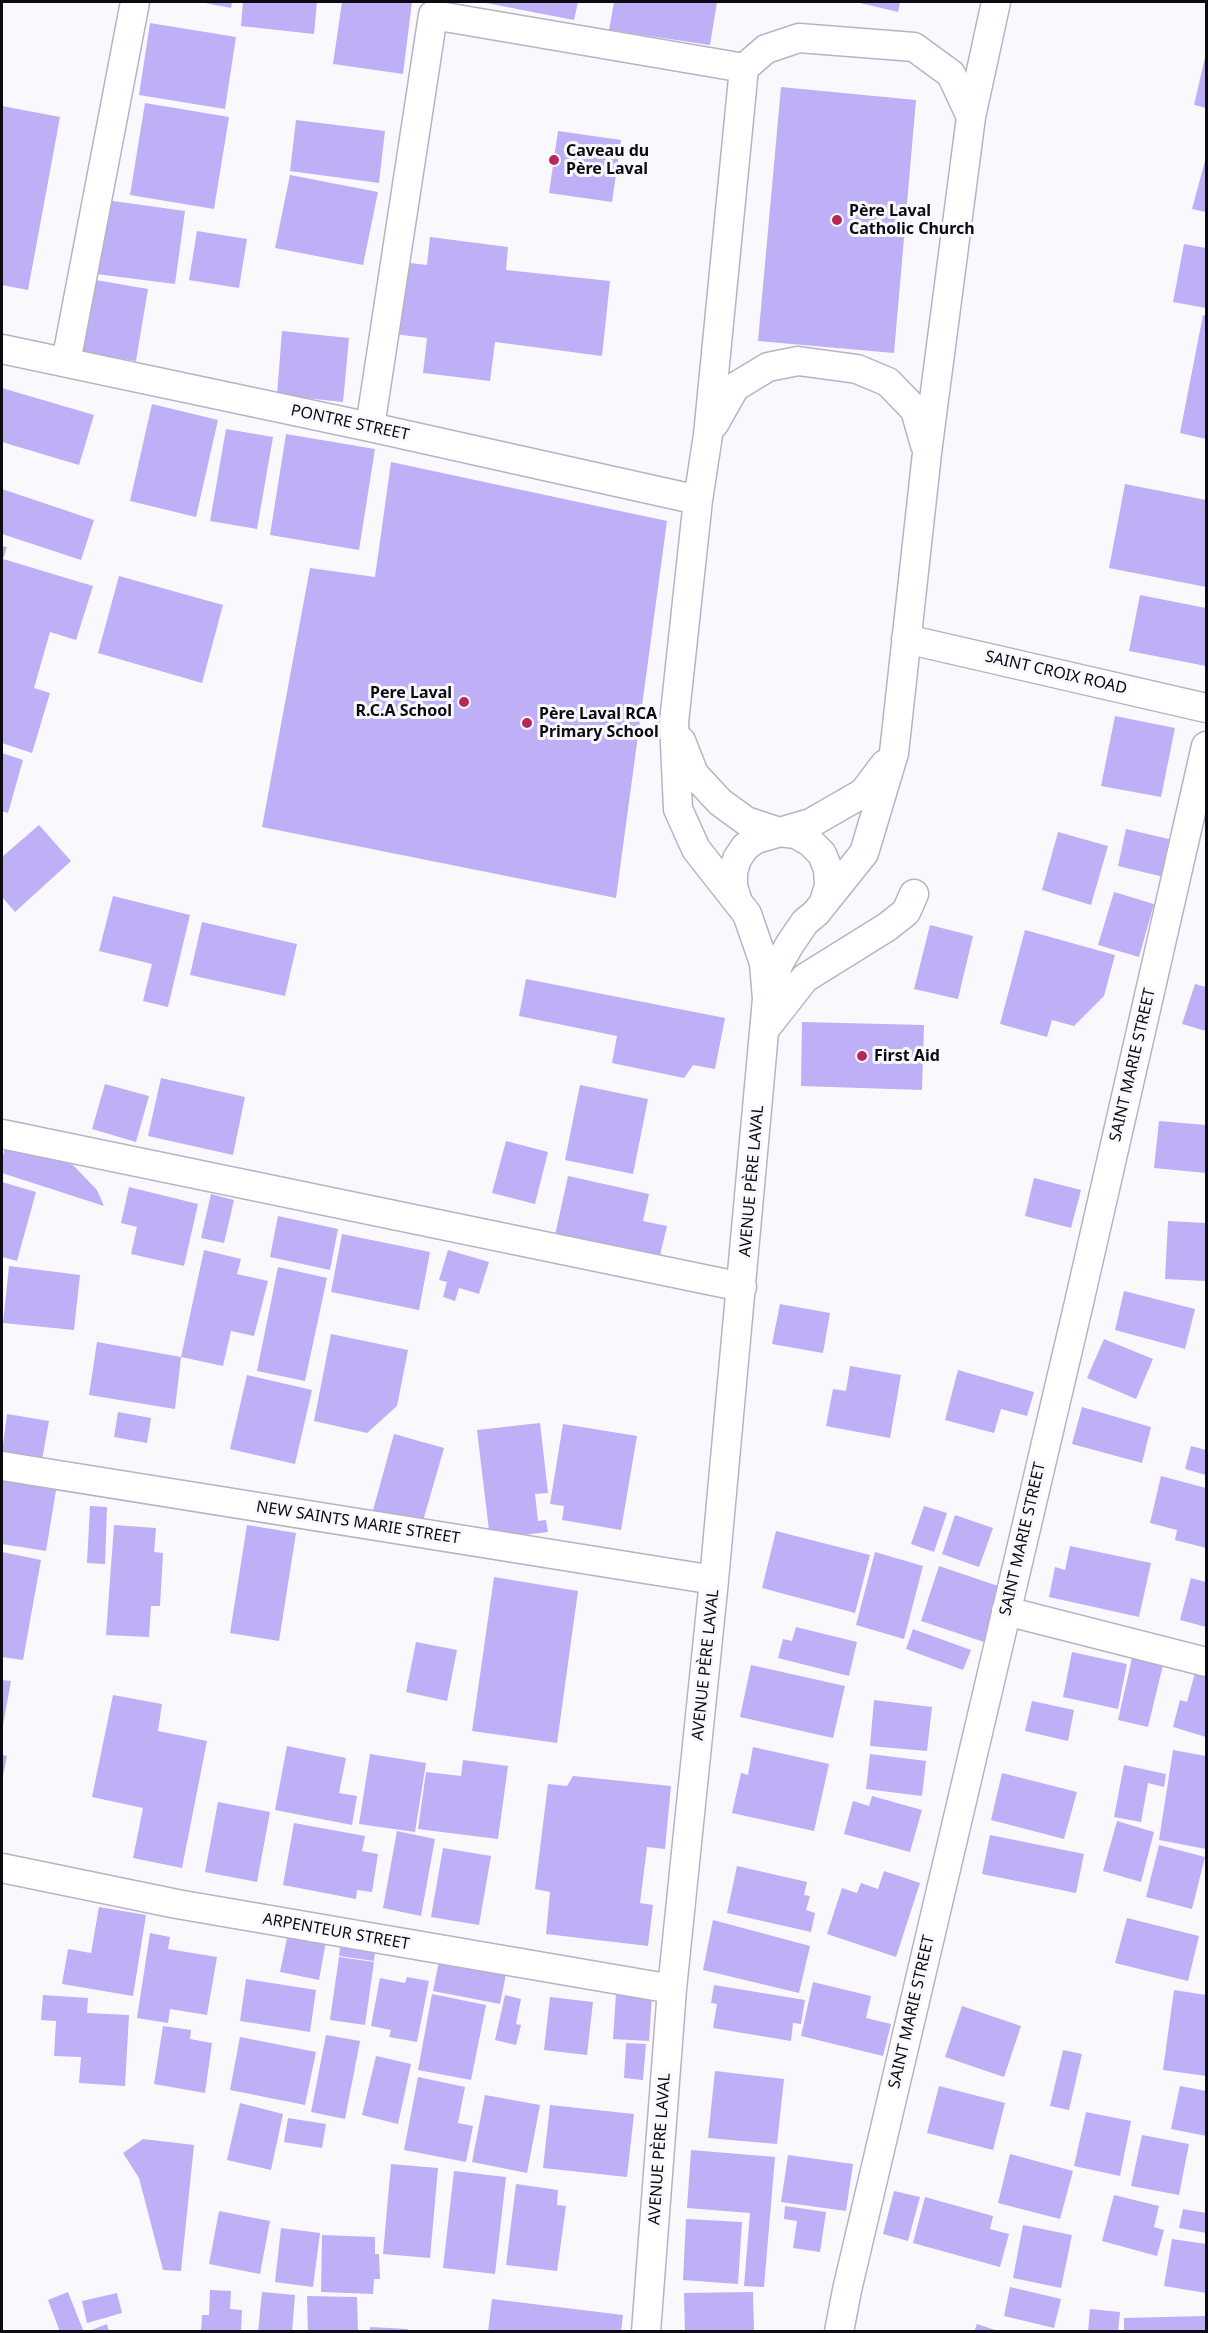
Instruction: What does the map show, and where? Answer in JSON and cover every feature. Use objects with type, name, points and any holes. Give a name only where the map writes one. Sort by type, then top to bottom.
[{"type":"street","points":[[66,362],[135,2]]},
{"type":"street","points":[[971,117],[951,74],[914,47],[799,38],[766,49],[744,68],[708,435],[698,500],[674,722],[678,809],[696,849],[742,907],[759,923],[774,928],[790,928],[805,922],[816,914],[864,853],[894,753],[927,453],[971,117],[996,2]]},
{"type":"street","points":[[370,427],[433,15],[744,68]]},
{"type":"street","name":"PONTRE STREET","points":[[2,349],[698,500]]},
{"type":"street","points":[[708,435],[735,387],[768,367],[798,361],[857,369],[888,382],[915,410],[927,453]]},
{"type":"street","name":"SAINT CROIX ROAD","points":[[906,639],[1206,708]]},
{"type":"street","points":[[674,722],[694,774],[720,802],[746,820],[779,832],[796,834],[810,842],[822,854],[828,869],[829,886],[824,902]]},
{"type":"street","name":"SAINT MARIE STREET","points":[[839,2331],[1206,746]]},
{"type":"street","points":[[767,999],[765,963],[733,886],[733,872],[737,859],[745,847],[756,838],[811,823],[863,793],[894,753]]},
{"type":"street","points":[[765,1029],[805,978],[887,927],[906,912],[914,894]]},
{"type":"street","points":[[767,999],[779,963],[805,922]]},
{"type":"street","name":"AVENUE PÈRE LAVAL","points":[[646,2331],[672,1989],[714,1580],[767,999]]},
{"type":"street","points":[[2,1134],[742,1287]]},
{"type":"street","name":"NEW SAINTS MARIE STREET","points":[[2,1466],[714,1580]]},
{"type":"street","points":[[1006,1611],[1206,1662]]},
{"type":"street","name":"ARPENTEUR STREET","points":[[2,1868],[177,1904],[672,1989]]},
{"type":"building","points":[[200,2],[232,2],[231,8]]},
{"type":"building","points":[[243,2],[317,2],[314,34],[241,26]]},
{"type":"building","points":[[342,2],[412,2],[403,74],[333,64]]},
{"type":"building","points":[[481,2],[578,2],[574,20]]},
{"type":"building","points":[[614,2],[717,2],[710,45],[609,30]]},
{"type":"building","points":[[856,2],[900,2],[898,12]]},
{"type":"building","points":[[150,23],[236,37],[225,109],[139,95]]},
{"type":"building","points":[[1206,53],[1206,108],[1194,105]]},
{"type":"building","name":"Père Laval Catholic Church","points":[[781,87],[916,100],[894,353],[758,341]]},
{"type":"building","points":[[145,103],[229,117],[214,209],[130,195]]},
{"type":"building","points":[[2,106],[60,117],[28,290],[2,285]]},
{"type":"building","points":[[296,120],[385,131],[379,183],[290,171]]},
{"type":"building","points":[[558,131],[621,140],[612,202],[549,193]]},
{"type":"building","points":[[1206,157],[1206,212],[1192,209]]},
{"type":"building","points":[[290,175],[378,192],[363,265],[275,248]]},
{"type":"building","points":[[106,200],[185,211],[175,284],[96,274]]},
{"type":"building","points":[[197,231],[247,239],[239,288],[189,280]]},
{"type":"building","points":[[430,237],[508,247],[506,270],[610,281],[602,356],[495,342],[490,381],[423,373],[427,338],[394,334],[402,262],[427,265]]},
{"type":"building","points":[[1184,244],[1206,248],[1206,308],[1173,302]]},
{"type":"building","points":[[90,279],[148,289],[136,361],[77,351]]},
{"type":"building","points":[[1203,315],[1206,316],[1206,439],[1180,433]]},
{"type":"building","points":[[282,331],[349,338],[343,402],[277,395]]},
{"type":"building","points":[[2,388],[94,415],[79,465],[2,442]]},
{"type":"building","points":[[152,404],[218,420],[196,517],[130,501]]},
{"type":"building","points":[[226,429],[273,437],[257,529],[210,521]]},
{"type":"building","points":[[286,434],[375,449],[359,550],[270,535]]},
{"type":"building","name":"Pere Laval R.C.A School","points":[[391,462],[667,521],[616,898],[262,827],[310,568],[375,577]]},
{"type":"building","points":[[1125,484],[1206,500],[1206,587],[1109,568]]},
{"type":"building","points":[[2,489],[94,520],[81,560],[2,534]]},
{"type":"building","points":[[2,546],[7,547],[3,559],[93,586],[76,640],[50,632],[34,688],[50,693],[32,753],[2,743]]},
{"type":"building","points":[[119,576],[223,605],[202,683],[98,653]]},
{"type":"building","points":[[1140,595],[1206,608],[1206,666],[1129,651]]},
{"type":"building","points":[[1115,716],[1175,728],[1161,797],[1101,786]]},
{"type":"building","points":[[2,753],[23,760],[8,813],[2,811]]},
{"type":"building","points":[[39,825],[71,861],[15,912],[2,897],[2,857]]},
{"type":"building","points":[[1126,829],[1177,841],[1168,878],[1118,866]]},
{"type":"building","points":[[1058,832],[1108,846],[1091,905],[1042,890]]},
{"type":"building","points":[[1114,892],[1154,904],[1139,957],[1098,945]]},
{"type":"building","points":[[113,896],[190,915],[168,1007],[143,1001],[152,964],[99,951]]},
{"type":"building","points":[[202,922],[297,944],[285,996],[190,975]]},
{"type":"building","points":[[930,925],[973,936],[958,999],[914,989]]},
{"type":"building","points":[[1025,930],[1115,955],[1104,996],[1074,1026],[1052,1020],[1047,1037],[1000,1024]]},
{"type":"building","points":[[526,979],[725,1018],[715,1069],[693,1065],[684,1078],[612,1063],[617,1036],[519,1016]]},
{"type":"building","points":[[1195,984],[1206,987],[1206,1031],[1182,1024]]},
{"type":"building","name":"First Aid","points":[[802,1022],[924,1025],[922,1090],[801,1086]]},
{"type":"building","points":[[161,1078],[245,1097],[233,1155],[148,1136]]},
{"type":"building","points":[[105,1084],[149,1096],[136,1142],[92,1129]]},
{"type":"building","points":[[580,1085],[648,1099],[633,1174],[565,1160]]},
{"type":"building","points":[[1159,1121],[1206,1125],[1206,1173],[1154,1168]]},
{"type":"building","points":[[506,1141],[548,1152],[535,1204],[492,1193]]},
{"type":"building","points":[[6,1144],[73,1165],[97,1190],[104,1206],[2,1173]]},
{"type":"building","points":[[568,1176],[649,1194],[643,1221],[667,1226],[658,1264],[554,1240]]},
{"type":"building","points":[[1034,1178],[1081,1190],[1071,1228],[1025,1216]]},
{"type":"building","points":[[2,1182],[36,1192],[17,1261],[2,1257]]},
{"type":"building","points":[[129,1187],[198,1204],[184,1266],[131,1254],[137,1227],[121,1223]]},
{"type":"building","points":[[211,1194],[234,1200],[224,1243],[201,1238]]},
{"type":"building","points":[[278,1216],[338,1229],[330,1270],[270,1257]]},
{"type":"building","points":[[1168,1221],[1206,1223],[1206,1281],[1165,1279]]},
{"type":"building","points":[[342,1234],[430,1252],[419,1310],[331,1292]]},
{"type":"building","points":[[204,1250],[241,1259],[237,1274],[268,1281],[254,1336],[231,1331],[223,1366],[181,1357]]},
{"type":"building","points":[[448,1250],[489,1262],[479,1294],[459,1288],[455,1301],[443,1297],[447,1282],[439,1280]]},
{"type":"building","points":[[9,1266],[80,1275],[74,1330],[3,1323]]},
{"type":"building","points":[[278,1267],[327,1278],[305,1381],[257,1371]]},
{"type":"building","points":[[1124,1291],[1195,1309],[1185,1349],[1115,1330]]},
{"type":"building","points":[[780,1304],[830,1313],[823,1353],[772,1344]]},
{"type":"building","points":[[331,1334],[408,1350],[397,1406],[367,1433],[314,1421]]},
{"type":"building","points":[[1104,1339],[1153,1359],[1136,1399],[1087,1378]]},
{"type":"building","points":[[97,1342],[181,1357],[175,1409],[89,1395]]},
{"type":"building","points":[[850,1366],[901,1375],[890,1438],[826,1426],[833,1389],[846,1391]]},
{"type":"building","points":[[958,1370],[1034,1392],[1027,1416],[1001,1409],[994,1433],[945,1420]]},
{"type":"building","points":[[247,1375],[312,1390],[295,1464],[230,1449]]},
{"type":"building","points":[[1082,1407],[1151,1427],[1142,1463],[1072,1444]]},
{"type":"building","points":[[118,1412],[151,1418],[147,1443],[114,1437]]},
{"type":"building","points":[[7,1414],[49,1421],[42,1460],[2,1453]]},
{"type":"building","points":[[540,1423],[548,1493],[535,1494],[538,1521],[546,1520],[548,1532],[490,1539],[477,1430]]},
{"type":"building","points":[[563,1424],[637,1436],[621,1530],[562,1520],[564,1506],[550,1504]]},
{"type":"building","points":[[394,1434],[444,1448],[421,1528],[372,1514]]},
{"type":"building","points":[[1191,1446],[1206,1450],[1206,1475],[1185,1469]]},
{"type":"building","points":[[1161,1476],[1206,1488],[1206,1548],[1175,1540],[1177,1530],[1150,1523]]},
{"type":"building","points":[[2,1481],[56,1490],[46,1551],[2,1544]]},
{"type":"building","points":[[90,1506],[107,1507],[105,1564],[87,1563]]},
{"type":"building","points":[[924,1506],[947,1513],[934,1552],[911,1544]]},
{"type":"building","points":[[955,1515],[993,1528],[979,1567],[942,1554]]},
{"type":"building","points":[[114,1525],[156,1528],[154,1552],[163,1553],[160,1606],[151,1606],[149,1637],[106,1635]]},
{"type":"building","points":[[247,1525],[296,1533],[279,1641],[230,1633]]},
{"type":"building","points":[[776,1531],[870,1555],[855,1613],[762,1588]]},
{"type":"building","points":[[1070,1546],[1151,1563],[1139,1617],[1049,1597],[1055,1567],[1065,1570]]},
{"type":"building","points":[[2,1552],[41,1560],[23,1660],[2,1657]]},
{"type":"building","points":[[875,1552],[923,1566],[904,1639],[856,1625]]},
{"type":"building","points":[[939,1566],[1001,1587],[984,1642],[921,1621]]},
{"type":"building","points":[[494,1577],[578,1591],[557,1743],[472,1731]]},
{"type":"building","points":[[1191,1578],[1206,1582],[1206,1627],[1180,1620]]},
{"type":"building","points":[[796,1627],[857,1642],[849,1676],[778,1658],[783,1639],[792,1641]]},
{"type":"building","points":[[913,1629],[971,1650],[963,1670],[906,1649]]},
{"type":"building","points":[[416,1642],[457,1650],[447,1701],[406,1692]]},
{"type":"building","points":[[1072,1652],[1127,1664],[1118,1709],[1063,1697]]},
{"type":"building","points":[[1132,1658],[1163,1665],[1148,1727],[1118,1720]]},
{"type":"building","points":[[751,1665],[845,1686],[833,1738],[740,1717]]},
{"type":"building","points":[[1196,1669],[1206,1672],[1206,1737],[1173,1727],[1180,1700],[1187,1702]]},
{"type":"building","points":[[2,1680],[11,1681],[3,1725],[2,1725]]},
{"type":"building","points":[[113,1695],[162,1704],[158,1731],[207,1741],[182,1868],[133,1858],[143,1808],[92,1797]]},
{"type":"building","points":[[874,1700],[932,1707],[927,1751],[870,1746]]},
{"type":"building","points":[[1032,1701],[1074,1710],[1068,1741],[1025,1731]]},
{"type":"building","points":[[287,1746],[346,1758],[339,1793],[357,1796],[352,1825],[275,1810]]},
{"type":"building","points":[[753,1747],[829,1764],[814,1831],[732,1813],[741,1773],[748,1775]]},
{"type":"building","points":[[1173,1750],[1206,1756],[1206,1849],[1159,1840]]},
{"type":"building","points":[[370,1754],[426,1763],[415,1832],[359,1824]]},
{"type":"building","points":[[870,1754],[926,1761],[922,1796],[866,1789]]},
{"type":"building","points":[[2,1755],[7,1756],[3,1776],[2,1776]]},
{"type":"building","points":[[463,1760],[508,1766],[498,1839],[418,1829],[426,1772],[461,1776]]},
{"type":"building","points":[[1124,1765],[1166,1774],[1164,1787],[1148,1783],[1141,1822],[1114,1817]]},
{"type":"building","points":[[1002,1773],[1077,1792],[1064,1839],[991,1820]]},
{"type":"building","points":[[573,1776],[671,1786],[665,1849],[647,1847],[640,1903],[653,1905],[648,1946],[546,1934],[550,1892],[535,1889],[548,1784],[567,1786]]},
{"type":"building","points":[[872,1796],[922,1810],[910,1852],[844,1834],[853,1801],[869,1806]]},
{"type":"building","points":[[218,1802],[270,1812],[257,1882],[205,1872]]},
{"type":"building","points":[[1117,1821],[1154,1832],[1141,1882],[1103,1871]]},
{"type":"building","points":[[294,1823],[365,1836],[362,1851],[378,1854],[372,1892],[357,1890],[356,1899],[283,1885]]},
{"type":"building","points":[[397,1831],[435,1839],[421,1916],[383,1908]]},
{"type":"building","points":[[990,1835],[1084,1854],[1076,1893],[982,1874]]},
{"type":"building","points":[[1159,1845],[1205,1857],[1192,1909],[1146,1897]]},
{"type":"building","points":[[443,1848],[491,1856],[479,1925],[431,1917]]},
{"type":"building","points":[[737,1866],[807,1882],[804,1895],[810,1896],[806,1910],[815,1913],[811,1932],[727,1913]]},
{"type":"building","points":[[884,1871],[920,1883],[896,1957],[827,1934],[842,1888],[857,1893],[861,1883],[878,1889]]},
{"type":"building","points":[[99,1907],[146,1915],[133,1996],[62,1984],[68,1949],[91,1953]]},
{"type":"building","points":[[1127,1918],[1199,1936],[1188,1981],[1115,1963]]},
{"type":"building","points":[[713,1920],[810,1946],[799,1993],[703,1970]]},
{"type":"building","points":[[150,1933],[170,1937],[168,1949],[217,1957],[207,2015],[170,2009],[168,2023],[137,2018]]},
{"type":"building","points":[[288,1933],[326,1941],[319,1980],[280,1972]]},
{"type":"building","points":[[341,1939],[376,1945],[374,1961],[339,1956]]},
{"type":"building","points":[[440,1956],[507,1969],[500,2004],[433,1991]]},
{"type":"building","points":[[339,1957],[374,1962],[365,2025],[330,2020]]},
{"type":"building","points":[[407,1977],[429,1981],[417,2042],[389,2037],[391,2030],[371,2026],[380,1978],[405,1983]]},
{"type":"building","points":[[246,1979],[316,1990],[310,2032],[240,2021]]},
{"type":"building","points":[[813,1982],[871,1996],[866,2018],[891,2024],[883,2056],[801,2036]]},
{"type":"building","points":[[714,1985],[805,2000],[801,2024],[793,2023],[791,2041],[713,2028],[717,2004],[711,2003]]},
{"type":"building","points":[[1174,1990],[1206,1995],[1206,2076],[1163,2070]]},
{"type":"building","points":[[616,1993],[652,1996],[649,2041],[613,2039]]},
{"type":"building","points":[[432,1994],[486,2005],[471,2080],[418,2070]]},
{"type":"building","points":[[43,1995],[88,1998],[87,2013],[129,2015],[125,2086],[79,2083],[81,2057],[54,2056],[56,2021],[41,2020]]},
{"type":"building","points":[[505,1995],[521,1999],[516,2024],[521,2025],[516,2045],[495,2040]]},
{"type":"building","points":[[550,1997],[593,2002],[587,2055],[544,2050]]},
{"type":"building","points":[[962,2006],[1021,2026],[1004,2077],[945,2057]]},
{"type":"building","points":[[163,2026],[191,2030],[190,2039],[212,2043],[205,2093],[154,2084]]},
{"type":"building","points":[[326,2035],[360,2041],[345,2119],[311,2112]]},
{"type":"building","points":[[240,2037],[316,2052],[305,2105],[230,2090]]},
{"type":"building","points":[[626,2043],[646,2044],[643,2080],[624,2078]]},
{"type":"building","points":[[1063,2050],[1082,2054],[1069,2110],[1050,2106]]},
{"type":"building","points":[[376,2056],[411,2064],[398,2124],[362,2115]]},
{"type":"building","points":[[715,2071],[784,2079],[777,2144],[708,2138]]},
{"type":"building","points":[[418,2077],[465,2087],[458,2123],[473,2126],[466,2162],[404,2150]]},
{"type":"building","points":[[939,2086],[1005,2103],[993,2150],[927,2133]]},
{"type":"building","points":[[1180,2086],[1206,2091],[1206,2136],[1171,2129]]},
{"type":"building","points":[[485,2095],[540,2105],[527,2173],[472,2162]]},
{"type":"building","points":[[240,2103],[283,2114],[271,2170],[227,2160]]},
{"type":"building","points":[[550,2105],[634,2114],[627,2177],[543,2168]]},
{"type":"building","points":[[1086,2112],[1131,2121],[1120,2176],[1074,2166]]},
{"type":"building","points":[[288,2118],[326,2124],[322,2148],[284,2142]]},
{"type":"building","points":[[1142,2135],[1189,2144],[1179,2195],[1131,2186]]},
{"type":"building","points":[[143,2139],[194,2145],[181,2271],[163,2270],[139,2178],[123,2153]]},
{"type":"building","points":[[691,2150],[775,2157],[764,2287],[744,2286],[750,2213],[687,2208]]},
{"type":"building","points":[[1010,2154],[1073,2171],[1060,2219],[998,2203]]},
{"type":"building","points":[[788,2155],[853,2164],[846,2211],[781,2202]]},
{"type":"building","points":[[391,2164],[438,2168],[430,2258],[383,2254]]},
{"type":"building","points":[[454,2171],[506,2177],[495,2274],[443,2268]]},
{"type":"building","points":[[516,2184],[558,2190],[557,2205],[566,2206],[557,2271],[506,2265]]},
{"type":"building","points":[[894,2191],[920,2197],[908,2241],[883,2234]]},
{"type":"building","points":[[1114,2195],[1159,2206],[1154,2227],[1164,2230],[1157,2256],[1102,2241]]},
{"type":"building","points":[[925,2197],[993,2216],[990,2229],[1009,2234],[1000,2267],[913,2243]]},
{"type":"building","points":[[785,2206],[826,2212],[820,2252],[793,2248],[797,2221],[784,2219]]},
{"type":"building","points":[[1183,2209],[1206,2213],[1206,2233],[1179,2228]]},
{"type":"building","points":[[219,2211],[270,2221],[260,2274],[209,2264]]},
{"type":"building","points":[[686,2219],[742,2222],[738,2284],[683,2280]]},
{"type":"building","points":[[1023,2225],[1072,2235],[1061,2288],[1013,2278]]},
{"type":"building","points":[[281,2228],[320,2233],[313,2287],[275,2282]]},
{"type":"building","points":[[322,2235],[375,2237],[375,2254],[379,2254],[380,2279],[374,2279],[373,2294],[321,2292]]},
{"type":"building","points":[[1172,2239],[1206,2244],[1206,2293],[1164,2286]]},
{"type":"building","points":[[1010,2287],[1061,2299],[1054,2328],[1004,2316]]},
{"type":"building","points":[[210,2290],[231,2291],[230,2309],[242,2310],[241,2332],[201,2332],[202,2315],[209,2315]]},
{"type":"building","points":[[68,2292],[84,2332],[60,2332],[48,2300]]},
{"type":"building","points":[[262,2292],[295,2295],[292,2332],[258,2332]]},
{"type":"building","points":[[753,2292],[754,2332],[685,2332],[684,2293]]},
{"type":"building","points":[[117,2293],[122,2313],[87,2323],[82,2301]]},
{"type":"building","points":[[307,2296],[357,2297],[358,2332],[308,2332]]},
{"type":"building","points":[[492,2299],[623,2315],[621,2332],[488,2332]]},
{"type":"building","points":[[1090,2309],[1120,2312],[1118,2332],[1088,2332]]},
{"type":"building","points":[[1206,2316],[1206,2332],[1124,2332],[1124,2318]]},
{"type":"building","points":[[107,2324],[109,2332],[89,2332],[89,2331]]},
{"type":"building","points":[[977,2324],[998,2331],[998,2332],[974,2332]]},
{"type":"building","points":[[370,2327],[408,2329],[408,2332],[370,2332]]},
{"type":"place","name":"Caveau du Père Laval","points":[[554,160]]},
{"type":"place","name":"Père Laval Catholic Church","points":[[837,220]]},
{"type":"place","name":"Pere Laval R.C.A School","points":[[464,702]]},
{"type":"place","name":"Père Laval RCA Primary School","points":[[527,723]]},
{"type":"place","name":"First Aid","points":[[862,1056]]}]
